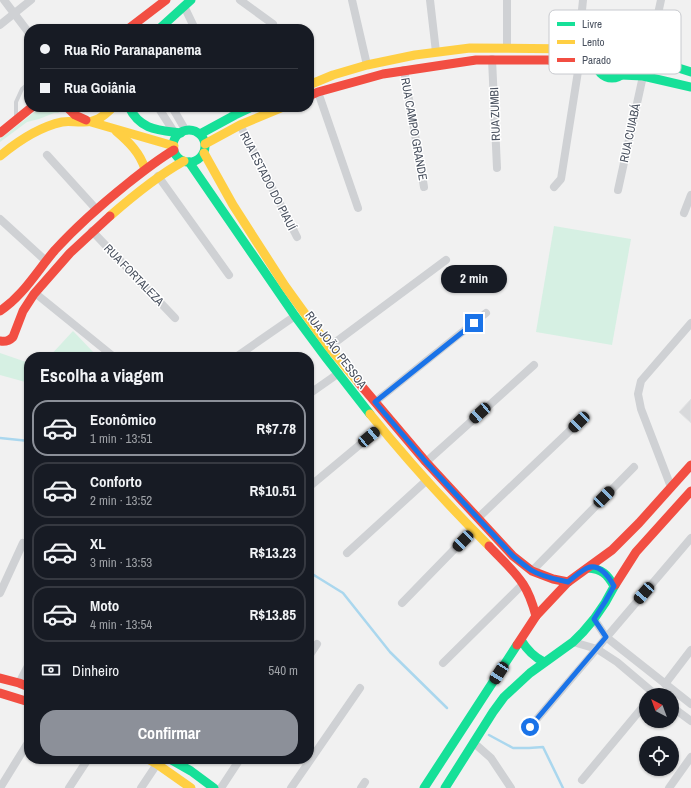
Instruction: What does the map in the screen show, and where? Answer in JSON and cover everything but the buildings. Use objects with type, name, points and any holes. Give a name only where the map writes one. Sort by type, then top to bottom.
[{"type":"street","points":[[4,0],[24,27]]},
{"type":"street","points":[[0,26],[31,0]]},
{"type":"street","points":[[135,24],[166,0]]},
{"type":"street","points":[[240,0],[273,24]]},
{"type":"street","points":[[352,0],[367,65]]},
{"type":"street","points":[[430,0],[436,52]]},
{"type":"street","points":[[507,0],[507,48]]},
{"type":"street","points":[[581,10],[582,0]]},
{"type":"street","points":[[659,10],[661,0]]},
{"type":"street","points":[[165,24],[188,3],[194,24]]},
{"type":"street","points":[[314,83],[333,75],[367,65],[415,55],[470,48],[549,49]]},
{"type":"street","name":"RUA ZUMBI","points":[[492,59],[497,168]]},
{"type":"street","points":[[314,94],[366,78],[404,70],[476,60],[549,60]]},
{"type":"street","points":[[681,69],[691,72]]},
{"type":"street","name":"RUA CAMPO GRANDE","points":[[404,70],[424,187]]},
{"type":"street","points":[[554,187],[561,179],[578,74]]},
{"type":"street","points":[[600,74],[612,79],[621,75],[643,76],[691,87]]},
{"type":"street","name":"RUA CUIABÁ","points":[[618,190],[643,76]]},
{"type":"street","points":[[318,92],[358,208]]},
{"type":"street","points":[[0,133],[26,112]]},
{"type":"street","points":[[71,112],[78,118],[174,148]]},
{"type":"street","points":[[0,156],[29,135],[48,126],[64,121],[91,122],[107,112]]},
{"type":"street","points":[[131,112],[135,119],[148,127],[180,132],[191,130],[196,132],[204,139],[205,149]]},
{"type":"street","points":[[162,112],[180,132]]},
{"type":"street","points":[[174,112],[180,132]]},
{"type":"street","points":[[200,134],[232,112]]},
{"type":"street","points":[[0,341],[7,341],[16,333],[20,316],[25,306],[64,260],[92,232],[137,192],[158,176],[186,162],[198,160],[205,149],[240,125],[270,112]]},
{"type":"street","name":"RUA ESTADO DO PIAUÍ","points":[[240,125],[297,237]]},
{"type":"street","points":[[112,128],[139,153],[145,170]]},
{"type":"street","points":[[180,132],[174,141],[174,148],[179,159],[186,162]]},
{"type":"street","points":[[0,311],[16,298],[46,260],[96,209],[174,148]]},
{"type":"street","name":"RUA JOÃO PESSOA","points":[[205,149],[233,205],[285,286],[329,347],[375,402],[426,462],[513,556],[532,571],[553,579],[568,582]]},
{"type":"street","points":[[46,155],[96,209]]},
{"type":"street","name":"RUA JOÃO PESSOA","points":[[186,162],[201,179],[295,316],[381,427],[458,515],[509,567],[523,584],[532,600],[536,616]]},
{"type":"street","points":[[158,176],[229,275]]},
{"type":"street","points":[[684,213],[691,195]]},
{"type":"street","points":[[0,219],[46,260]]},
{"type":"street","name":"RUA FORTALEZA","points":[[92,232],[175,318]]},
{"type":"street","points":[[329,347],[446,260]]},
{"type":"street","points":[[35,293],[108,352]]},
{"type":"street","points":[[375,402],[486,313]]},
{"type":"street","points":[[243,352],[295,316]]},
{"type":"street","points":[[671,487],[641,409],[638,394],[641,381],[691,323]]},
{"type":"street","points":[[426,462],[534,365]]},
{"type":"street","points":[[314,390],[339,373]]},
{"type":"street","points":[[478,518],[579,422]]},
{"type":"street","points":[[314,482],[381,427]]},
{"type":"street","points":[[424,788],[536,616],[568,582],[612,550],[639,523],[691,465]]},
{"type":"street","points":[[532,571],[634,467]]},
{"type":"street","points":[[348,553],[427,480]]},
{"type":"street","points":[[445,788],[504,697],[530,673],[573,642],[594,619],[636,552],[687,500],[691,491]]},
{"type":"street","points":[[402,603],[473,530]]},
{"type":"street","points":[[530,727],[691,538]]},
{"type":"street","points":[[0,593],[24,543]]},
{"type":"street","points":[[588,568],[596,568],[605,573],[614,586]]},
{"type":"street","points":[[444,663],[523,584]]},
{"type":"street","points":[[594,619],[606,637],[691,704]]},
{"type":"street","points":[[521,640],[526,649],[532,655],[544,662]]},
{"type":"street","points":[[573,642],[597,649],[617,662],[647,688]]},
{"type":"street","points":[[314,648],[317,644]]},
{"type":"street","points":[[664,684],[691,650]]},
{"type":"street","points":[[19,683],[24,674]]},
{"type":"street","points":[[0,678],[24,685]]},
{"type":"street","points":[[314,755],[360,688]]},
{"type":"street","points":[[0,693],[24,700]]},
{"type":"street","points":[[582,780],[639,711]]},
{"type":"street","points":[[679,712],[691,721]]},
{"type":"street","points":[[474,743],[491,758],[511,788]]},
{"type":"street","points":[[0,788],[24,749]]},
{"type":"street","points":[[669,788],[691,757]]},
{"type":"street","points":[[69,788],[85,764]]},
{"type":"street","points":[[141,788],[157,764],[191,788]]},
{"type":"street","points":[[179,764],[214,788]]},
{"type":"street","points":[[221,788],[237,764]]},
{"type":"street","points":[[291,788],[308,764]]},
{"type":"lane","points":[[16,120],[16,102],[24,87]]},
{"type":"green space","points":[[35,112],[59,113],[54,113],[27,122],[0,142],[0,139]]},
{"type":"green space","points":[[554,226],[631,239],[612,345],[536,332]]},
{"type":"green space","points":[[73,331],[93,352],[54,352]]},
{"type":"green space","points":[[0,353],[24,361],[24,382],[0,375]]},
{"type":"waterway","points":[[0,438],[24,440]]},
{"type":"waterway","points":[[314,575],[343,593],[390,652],[447,708]]},
{"type":"waterway","points":[[489,735],[513,748],[543,747],[563,788]]},
{"type":"traffic: fast","points":[[165,24],[191,0]]},
{"type":"traffic: fast","points":[[681,69],[691,72]]},
{"type":"traffic: fast","points":[[602,74],[609,78],[615,78],[622,74]]},
{"type":"traffic: fast","points":[[621,75],[643,76],[691,87]]},
{"type":"traffic: fast","points":[[132,112],[144,125],[150,128],[181,133]]},
{"type":"traffic: fast","points":[[200,134],[241,112]]},
{"type":"traffic: fast","points":[[186,130],[192,130],[202,137],[205,146],[204,152],[198,159],[192,162],[186,162],[176,155],[173,149],[173,143],[180,133],[186,130]]},
{"type":"traffic: fast","points":[[189,162],[295,316],[370,414]]},
{"type":"traffic: fast","points":[[588,568],[604,573],[614,586]]},
{"type":"traffic: fast","points":[[445,788],[504,697],[530,673],[573,642],[583,632],[605,603],[615,585]]},
{"type":"traffic: fast","points":[[521,640],[531,653],[544,662]]},
{"type":"traffic: fast","points":[[424,788],[517,645]]},
{"type":"traffic: fast","points":[[179,764],[214,788]]},
{"type":"traffic: slow","points":[[314,83],[333,75],[367,65],[415,55],[470,48],[549,49]]},
{"type":"traffic: slow","points":[[0,156],[21,140],[45,127],[62,122],[86,122],[95,120],[108,112]]},
{"type":"traffic: slow","points":[[205,144],[240,125],[271,112]]},
{"type":"traffic: slow","points":[[91,122],[174,146]]},
{"type":"traffic: slow","points":[[116,131],[134,148],[145,169]]},
{"type":"traffic: slow","points":[[204,153],[233,205],[285,286],[329,347],[359,383]]},
{"type":"traffic: slow","points":[[110,216],[146,186],[184,161]]},
{"type":"traffic: slow","points":[[370,414],[428,482],[489,546]]},
{"type":"traffic: slow","points":[[157,764],[191,788]]},
{"type":"traffic: jam","points":[[135,24],[166,0]]},
{"type":"traffic: jam","points":[[314,94],[383,74],[476,60],[549,60]]},
{"type":"traffic: jam","points":[[0,133],[26,112]]},
{"type":"traffic: jam","points":[[72,112],[86,120]]},
{"type":"traffic: jam","points":[[0,311],[23,291],[55,250],[108,199],[174,150]]},
{"type":"traffic: jam","points":[[0,341],[7,341],[13,337],[23,311],[34,294],[70,253],[110,216]]},
{"type":"traffic: jam","points":[[359,383],[426,462],[513,556],[532,571],[553,579],[568,582]]},
{"type":"traffic: jam","points":[[517,645],[536,616],[568,582],[612,550],[639,523],[691,465]]},
{"type":"traffic: jam","points":[[615,585],[636,552],[691,491]]},
{"type":"traffic: jam","points":[[489,546],[523,584],[531,599],[536,616]]},
{"type":"traffic: jam","points":[[0,678],[24,685]]},
{"type":"traffic: jam","points":[[0,693],[24,700]]},
{"type":"route","points":[[474,323],[375,402],[426,462],[513,556],[532,571],[553,579],[568,582],[588,568],[596,568],[605,573],[614,586],[594,619],[606,637],[530,727]]}]
